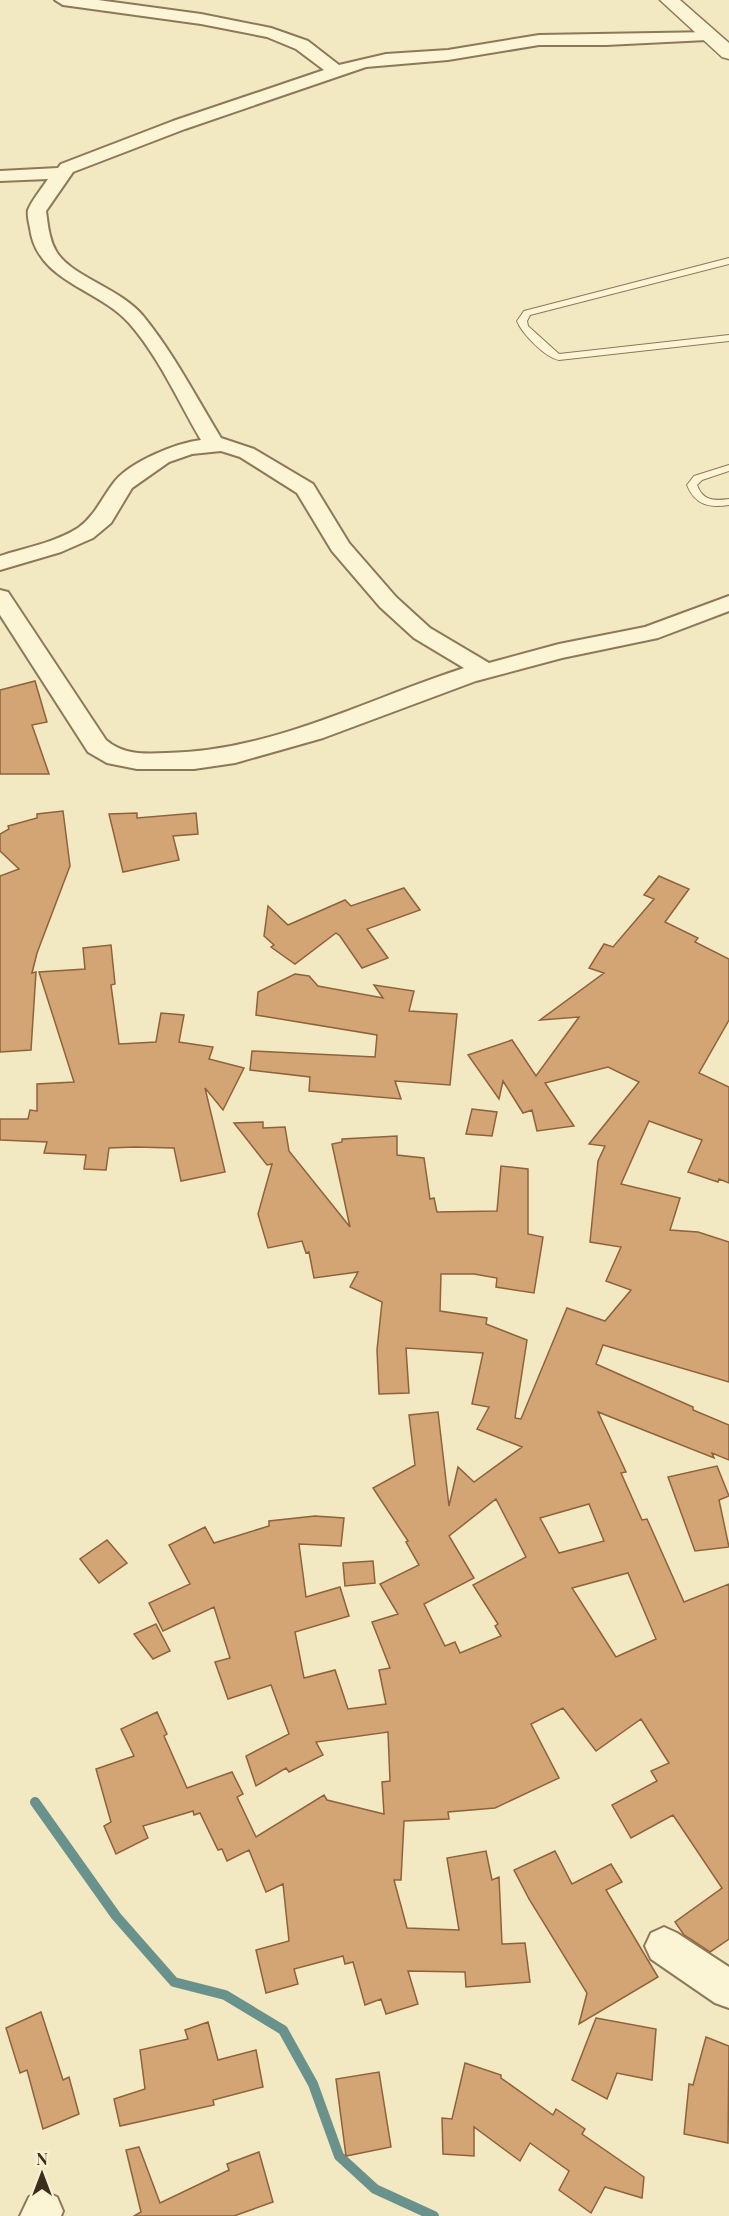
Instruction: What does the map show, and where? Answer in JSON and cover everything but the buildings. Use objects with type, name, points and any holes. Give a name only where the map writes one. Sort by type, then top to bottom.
[{"type":"street","points":[[63,0],[201,19],[271,33],[302,45],[338,72]]},
{"type":"street","points":[[669,0],[729,53]]},
{"type":"street","points":[[214,444],[135,318],[114,299],[71,277],[50,260],[37,211],[62,173],[78,162],[131,142],[375,61],[440,56],[528,41],[707,35]]},
{"type":"street","points":[[0,177],[62,173]]},
{"type":"street","points":[[1,564],[53,547],[85,533],[103,518],[124,484],[175,452],[214,444],[233,446],[305,489],[340,546],[388,602],[422,633],[486,671]]},
{"type":"street","points":[[0,597],[96,746],[103,753],[132,761],[192,762],[248,753],[307,735],[428,688],[559,651],[650,633],[729,603]]},
{"type":"street","points":[[664,1946],[729,1989]]},
{"type":"lane","points":[[729,261],[527,313],[522,321],[524,327],[553,356],[559,357],[729,338]]},
{"type":"lane","points":[[729,468],[698,477],[692,485],[694,492],[702,501],[714,504],[729,502]]},
{"type":"waterway","points":[[35,1802],[116,1916],[174,1982],[225,1995],[283,2030],[313,2084],[339,2156],[375,2189],[434,2216]]}]
